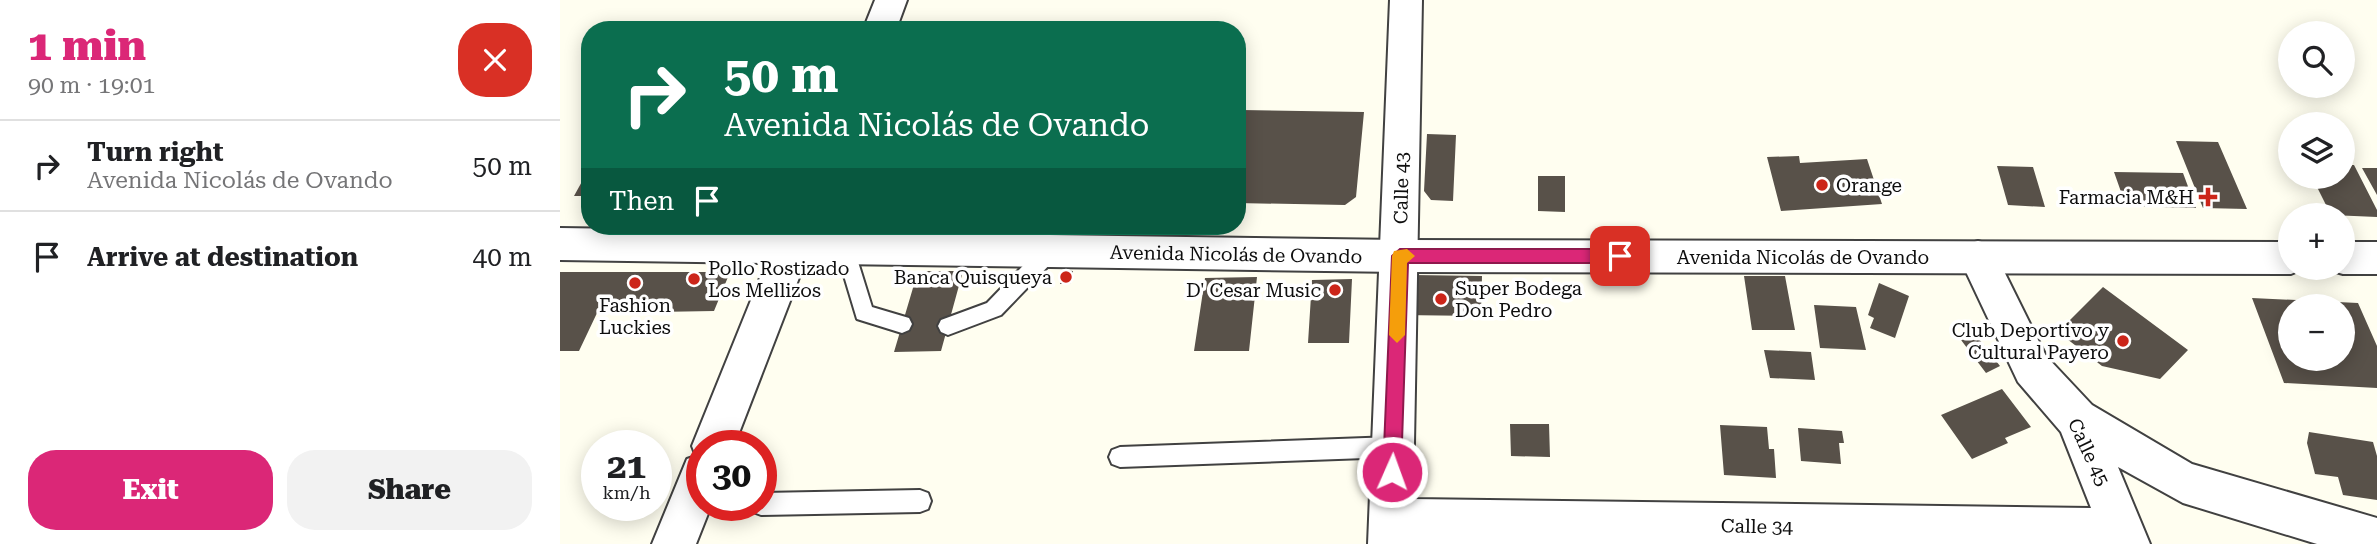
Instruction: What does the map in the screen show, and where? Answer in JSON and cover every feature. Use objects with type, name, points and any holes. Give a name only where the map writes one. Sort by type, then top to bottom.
[{"type":"street","points":[[883,21],[891,0]]},
{"type":"street","name":"Calle 43","points":[[1390,533],[1406,0]]},
{"type":"street","points":[[719,430],[796,237]]},
{"type":"street","name":"Avenida Nicolás de Ovando","points":[[560,244],[796,237],[845,249],[1049,252],[1400,256],[2278,258]]},
{"type":"street","name":"Calle 45","points":[[1978,257],[2032,369],[2077,419],[2126,537]]},
{"type":"street","points":[[2355,258],[2377,258]]},
{"type":"street","points":[[2077,419],[2183,482],[2377,540]]},
{"type":"street","name":"Calle 34","points":[[1390,533],[2126,537]]},
{"type":"lane","points":[[845,249],[864,313],[902,324]]},
{"type":"lane","points":[[948,326],[994,309],[1049,252]]},
{"type":"lane","points":[[1120,457],[1393,447]]},
{"type":"lane","points":[[777,504],[920,501]]},
{"type":"building","points":[[1246,110],[1364,112],[1356,197],[1345,205],[1246,203]]},
{"type":"building","points":[[1427,134],[1456,135],[1453,201],[1431,200],[1424,191]]},
{"type":"building","points":[[2176,141],[2218,142],[2247,209],[2203,208]]},
{"type":"building","points":[[1799,156],[1800,163],[1867,159],[1882,204],[1781,211],[1767,157]]},
{"type":"building","points":[[1997,166],[2033,167],[2045,207],[2008,205]]},
{"type":"building","points":[[2355,167],[2377,210],[2377,217],[2355,216],[2355,203],[2325,203],[2318,189],[2355,189]]},
{"type":"building","points":[[2362,168],[2377,168],[2377,195]]},
{"type":"building","points":[[2114,172],[2183,173],[2196,208],[2126,206]]},
{"type":"building","points":[[1538,176],[1565,176],[1565,212],[1538,211]]},
{"type":"building","points":[[581,183],[581,196],[574,196]]},
{"type":"building","name":"Banca Quisqueya","points":[[1063,270],[1073,271],[1070,284],[1060,284]]},
{"type":"building","points":[[918,271],[963,271],[941,351],[894,352]]},
{"type":"building","points":[[560,272],[721,272],[728,277],[714,311],[597,313],[579,351],[560,351]]},
{"type":"building","name":"Super Bodega Don Pedro","points":[[1414,275],[1482,276],[1481,316],[1400,315]]},
{"type":"building","points":[[1744,276],[1785,276],[1795,330],[1752,330]]},
{"type":"building","points":[[1257,277],[1249,351],[1194,351],[1205,278]]},
{"type":"building","points":[[1352,279],[1349,343],[1308,343],[1312,280]]},
{"type":"building","points":[[1879,283],[1909,296],[1895,338],[1870,328],[1874,318],[1868,315]]},
{"type":"building","name":"Club Deportivo y Cultural Payero","points":[[2103,287],[2188,350],[2160,379],[2102,366],[2058,332]]},
{"type":"building","points":[[2252,298],[2278,299],[2278,367]]},
{"type":"building","points":[[2355,303],[2358,303],[2377,346],[2377,388],[2284,383],[2279,371],[2355,371]]},
{"type":"building","points":[[1814,305],[1856,307],[1866,350],[1820,348]]},
{"type":"building","points":[[1972,330],[2000,366],[1986,373],[1958,336]]},
{"type":"building","points":[[1764,350],[1811,352],[1815,380],[1770,378]]},
{"type":"building","points":[[2002,389],[2031,427],[2005,438],[2008,443],[1972,459],[1941,415]]},
{"type":"building","points":[[1510,424],[1549,424],[1550,457],[1511,456]]},
{"type":"building","points":[[1720,425],[1767,427],[1769,449],[1774,449],[1776,478],[1724,475]]},
{"type":"building","points":[[1798,428],[1842,431],[1844,443],[1839,443],[1841,464],[1801,461]]},
{"type":"building","points":[[2309,432],[2373,442],[2377,456],[2377,500],[2343,495],[2338,477],[2315,474],[2307,443]]},
{"type":"slow traffic","points":[[1397,335],[1400,256],[1407,256]]},
{"type":"place","name":"Orange","points":[[1822,185]]},
{"type":"place","name":"Farmacia M&H","points":[[2208,197]]},
{"type":"place","name":"Banca Quisqueya","points":[[1066,277]]},
{"type":"place","name":"Pollo Rostizado Los Mellizos","points":[[694,279]]},
{"type":"place","name":"Fashion Luckies","points":[[635,283]]},
{"type":"place","name":"D' Cesar Music","points":[[1335,290]]},
{"type":"place","name":"Super Bodega Don Pedro","points":[[1441,299]]},
{"type":"place","name":"Club Deportivo y Cultural Payero","points":[[2123,341]]},
{"type":"route","points":[[1392,472],[1400,256],[1620,256]]}]
